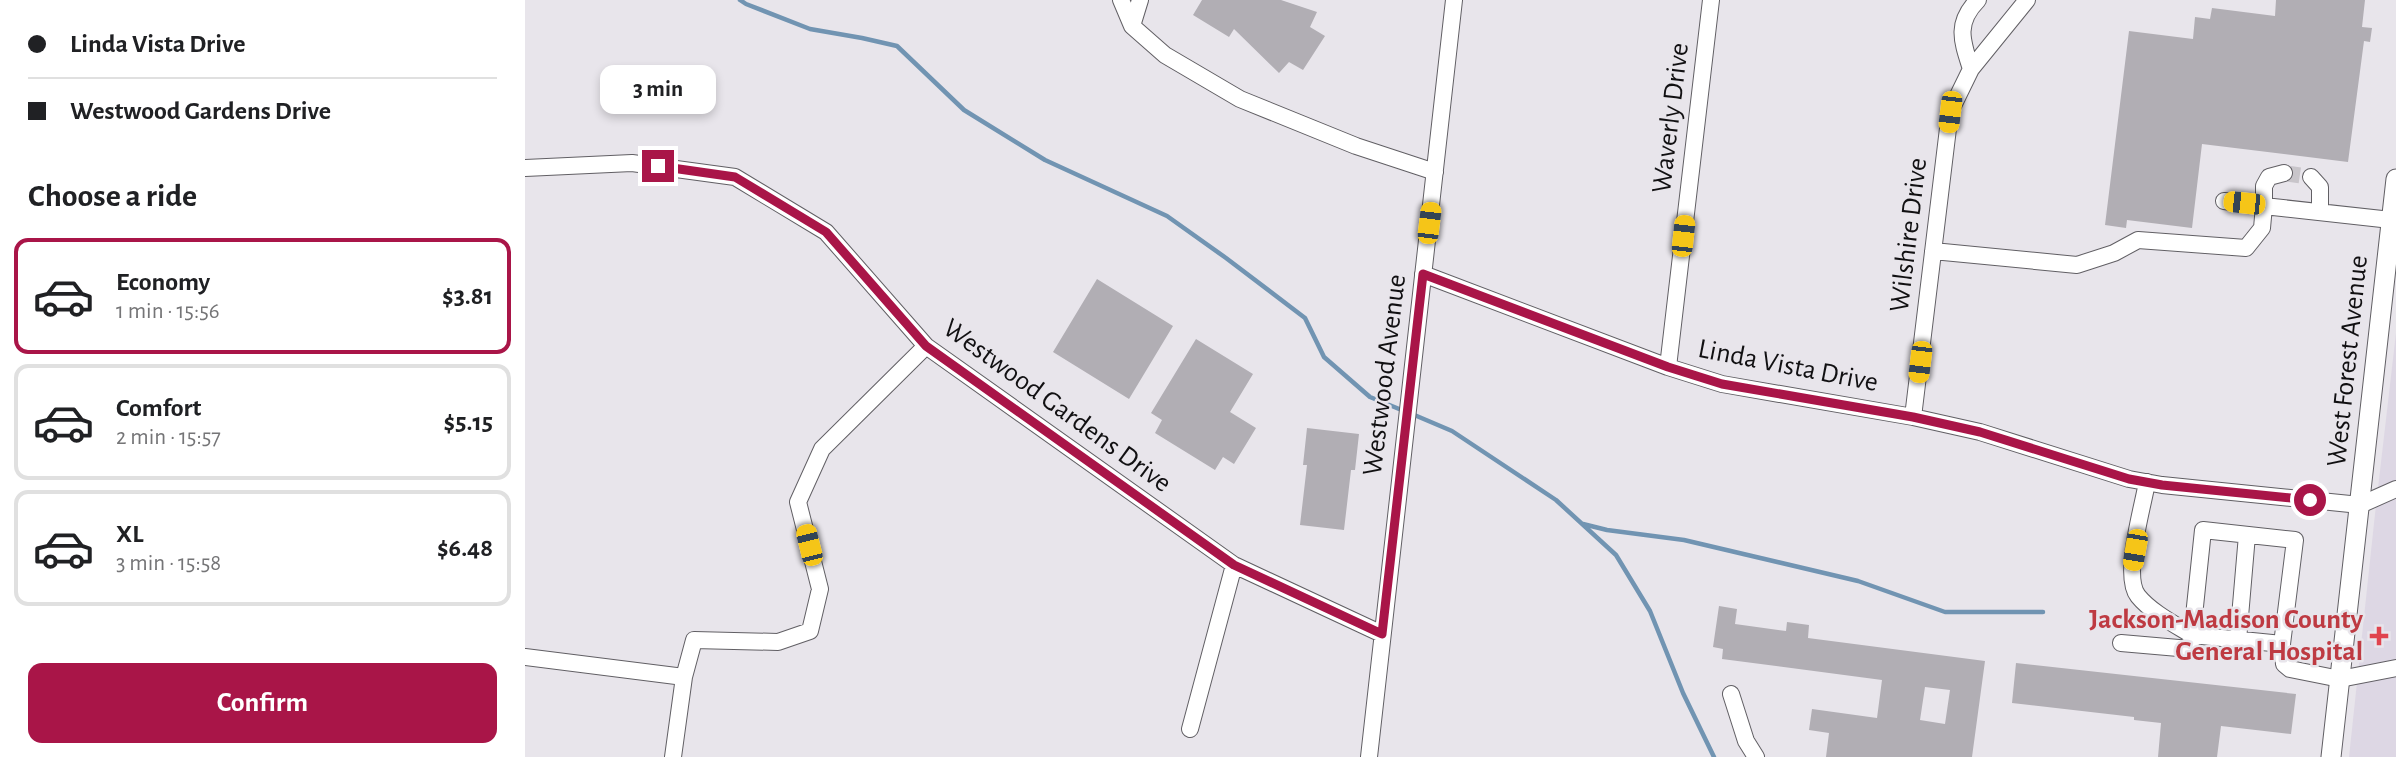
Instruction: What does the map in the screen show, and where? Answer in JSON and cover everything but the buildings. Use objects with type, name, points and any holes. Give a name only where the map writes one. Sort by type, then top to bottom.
[{"type":"main road","name":"West Forest Avenue","points":[[2331,757],[2396,179]]},
{"type":"street","points":[[1121,0],[1132,26],[1165,55],[1240,99],[1356,146],[1435,172]]},
{"type":"street","points":[[1132,26],[1140,0]]},
{"type":"street","name":"Westwood Avenue","points":[[1369,757],[1454,0]]},
{"type":"street","name":"Waverly Drive","points":[[1668,367],[1711,0]]},
{"type":"street","points":[[1971,69],[1961,39],[1966,12],[1978,0]]},
{"type":"street","name":"Wilshire Drive","points":[[1913,417],[1950,112],[1971,69],[2027,0]]},
{"type":"street","name":"Westwood Gardens Drive","points":[[525,168],[632,163],[735,177],[826,232],[926,346],[1234,565],[1382,634]]},
{"type":"street","points":[[1933,251],[2077,265],[2114,253],[2138,240],[2246,248],[2262,228],[2264,186],[2269,177],[2284,173]]},
{"type":"street","points":[[2311,177],[2320,187],[2320,211]]},
{"type":"street","points":[[2224,201],[2392,220]]},
{"type":"street","name":"Linda Vista Drive","points":[[1423,274],[1668,367],[1722,384],[1913,417],[1980,432],[2129,479],[2360,505]]},
{"type":"street","points":[[673,757],[684,677],[694,640],[778,642],[810,631],[820,589],[798,502],[822,449],[926,346]]},
{"type":"street","points":[[2147,482],[2131,572],[2136,594],[2192,635],[2283,643]]},
{"type":"street","points":[[2360,505],[2396,489]]},
{"type":"street","points":[[2121,643],[2190,649],[2203,530],[2295,540],[2283,643],[2284,664],[2290,669],[2340,679],[2396,668]]},
{"type":"street","points":[[2238,640],[2247,535]]},
{"type":"street","points":[[1190,729],[1234,565]]},
{"type":"street","points":[[525,657],[684,677]]},
{"type":"street","points":[[1731,694],[1746,741],[1756,757]]},
{"type":"shaded area","name":"Jackson-Madison County General Hospital","points":[[2396,333],[2396,757],[2349,757],[2375,514]]},
{"type":"waterway","points":[[740,0],[810,29],[897,46],[964,110],[1045,160],[1167,216],[1226,258],[1305,318],[1324,357],[1370,397],[1404,411]]},
{"type":"waterway","points":[[1412,414],[1452,431],[1556,500],[1616,555],[1650,611],[1683,693],[1714,757]]},
{"type":"waterway","points":[[1583,524],[1607,530],[1684,540],[1858,581],[1945,612],[2043,612]]},
{"type":"tunnel","points":[[2284,173],[2311,177]]},
{"type":"place","name":"Jackson-Madison County General Hospital","points":[[2379,636]]},
{"type":"route","points":[[658,166],[735,177],[826,232],[926,346],[1234,565],[1382,634],[1423,274],[1668,367],[1722,384],[1913,417],[1980,432],[2129,479],[2162,485],[2310,500]]}]
